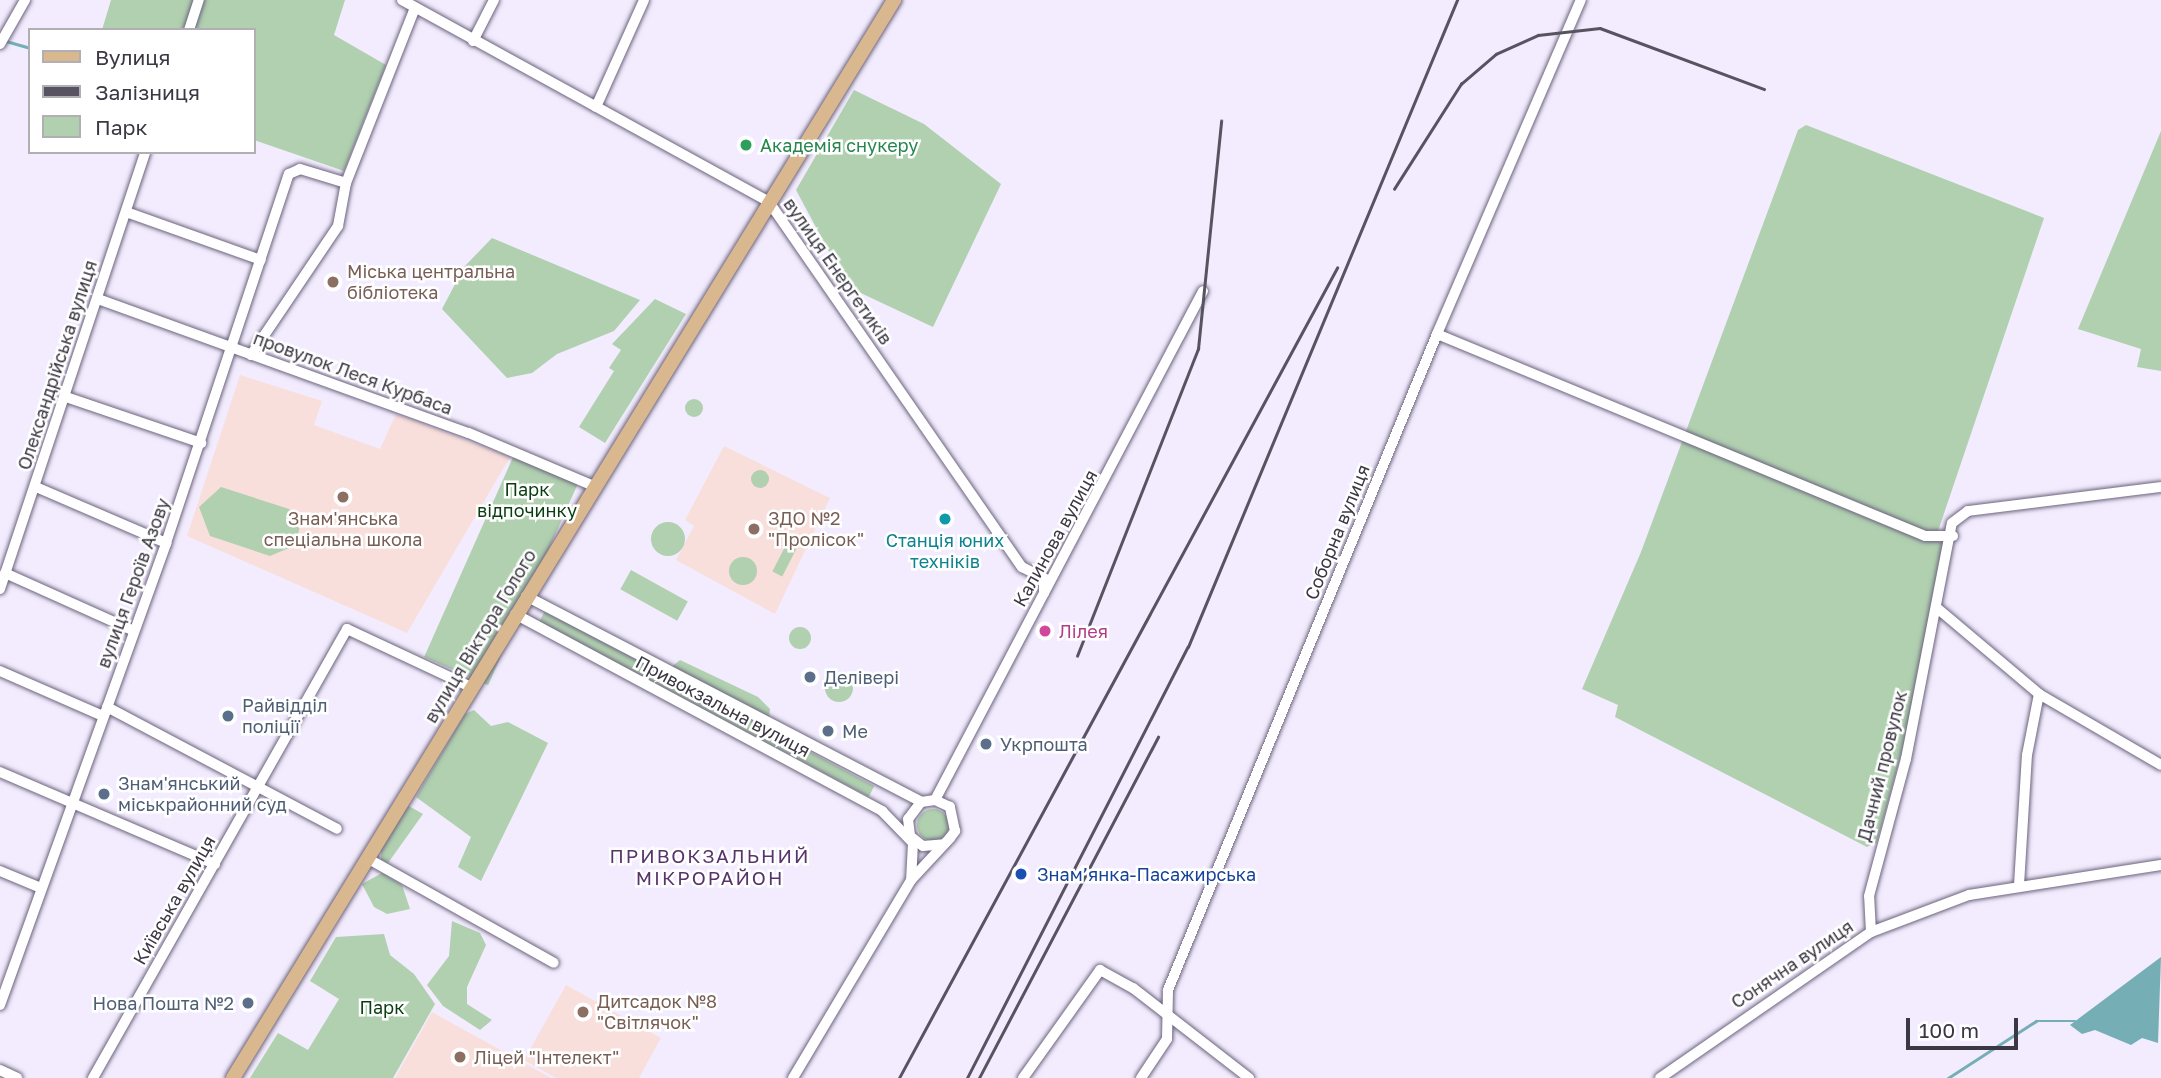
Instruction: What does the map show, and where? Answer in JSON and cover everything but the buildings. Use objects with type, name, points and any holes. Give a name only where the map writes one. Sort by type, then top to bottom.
[{"type":"main road","name":"вулиця Віктора Голого","points":[[233,1078],[526,596],[894,0]]},
{"type":"street","points":[[0,44],[25,0]]},
{"type":"street","points":[[189,28],[199,0]]},
{"type":"street","name":"вулиця Енергетиків","points":[[402,0],[769,202],[1022,567],[1044,578],[1044,593]]},
{"type":"street","points":[[473,41],[494,0]]},
{"type":"street","points":[[596,107],[644,0]]},
{"type":"street","name":"Соборна вулиця","points":[[1141,1078],[1167,1039],[1168,990],[1437,334],[1581,0]]},
{"type":"street","points":[[251,355],[338,226],[346,183],[415,8]]},
{"type":"street","name":"Олександрійська вулиця","points":[[0,589],[66,397],[144,154]]},
{"type":"street","name":"вулиця Героїв Азову","points":[[0,1006],[5,973],[41,888],[166,543],[292,170],[346,183]]},
{"type":"street","points":[[126,212],[261,260]]},
{"type":"street","name":"Калинова вулиця","points":[[935,800],[1203,291]]},
{"type":"street","name":"провулок Леся Курбаса","points":[[97,299],[594,486]]},
{"type":"street","points":[[1437,334],[1925,536],[1953,536]]},
{"type":"street","points":[[66,397],[201,443]]},
{"type":"street","points":[[36,487],[166,543]]},
{"type":"street","name":"Дачний провулок","points":[[1871,932],[1869,896],[1937,608],[1953,536],[1952,523],[1968,511],[2161,487]]},
{"type":"street","points":[[5,573],[134,631]]},
{"type":"street","name":"Привокзальна вулиця","points":[[526,596],[921,802]]},
{"type":"street","points":[[1937,608],[2039,694],[2161,765]]},
{"type":"street","name":"Привокзальна вулиця","points":[[515,614],[868,803],[910,836]]},
{"type":"street","name":"Київська вулиця","points":[[93,1078],[347,629],[471,687]]},
{"type":"street","points":[[0,671],[105,711],[337,829]]},
{"type":"street","points":[[2019,885],[2027,755],[2039,694]]},
{"type":"street","points":[[0,772],[215,864]]},
{"type":"street","points":[[793,1078],[911,880],[954,831],[954,815],[935,800],[921,802],[908,819],[916,857],[911,880]]},
{"type":"street","points":[[910,836],[923,846],[944,844]]},
{"type":"street","points":[[367,858],[554,963]]},
{"type":"street","name":"Сонячна вулиця","points":[[1660,1078],[1871,932],[1969,895],[2019,885],[2161,865]]},
{"type":"street","points":[[0,871],[41,888]]},
{"type":"street","points":[[1023,1078],[1100,970],[1169,1016],[1249,1078]]},
{"type":"street","points":[[0,1070],[17,1078]]},
{"type":"shaded area","name":"Знам'янська спеціальна школа","points":[[240,375],[322,401],[314,425],[380,449],[396,414],[510,457],[407,633],[187,536]]},
{"type":"shaded area","name":"ЗДО №2 \"Пролісок\"","points":[[724,446],[830,498],[775,614],[676,560],[694,526],[685,520]]},
{"type":"shaded area","points":[[2161,957],[2158,1043],[2142,1038],[2131,1045],[2095,1030],[2082,1034],[2070,1025]]},
{"type":"shaded area","name":"Дитсадок №8 \"Світлячок\"","points":[[566,985],[661,1038],[639,1078],[556,1078],[524,1060]]},
{"type":"shaded area","name":"Ліцей \"Інтелект\"","points":[[432,1012],[551,1078],[395,1078]]},
{"type":"green space","points":[[111,0],[345,0],[334,35],[386,65],[344,171],[256,141],[256,28],[103,28]]},
{"type":"green space","points":[[854,90],[924,124],[1001,184],[933,327],[848,287],[796,190]]},
{"type":"green space","points":[[1806,125],[2044,218],[1935,540],[1948,545],[1906,736],[1877,842],[1867,847],[1615,717],[1618,705],[1582,689],[1641,552],[1798,130]]},
{"type":"green space","points":[[2161,131],[2161,371],[2137,367],[2141,349],[2078,329]]},
{"type":"green space","points":[[492,238],[640,300],[614,331],[557,354],[532,373],[507,378],[442,309],[464,267]]},
{"type":"green space","points":[[655,299],[686,314],[605,443],[579,427],[614,371],[609,368],[621,350],[612,344]]},
{"type":"green space","points":[[694,399],[700,402],[703,408],[700,414],[694,417],[688,414],[685,408],[688,402]]},
{"type":"green space","name":"Парк відпочинку","points":[[514,455],[578,483],[488,685],[424,657]]},
{"type":"green space","points":[[760,470],[766,473],[769,479],[766,485],[760,488],[754,485],[751,479],[754,473]]},
{"type":"green space","points":[[221,487],[289,509],[300,525],[296,545],[270,556],[210,536],[199,507]]},
{"type":"green space","points":[[668,522],[680,527],[685,539],[680,551],[668,556],[656,551],[651,539],[656,527]]},
{"type":"green space","points":[[791,535],[801,540],[782,577],[772,572]]},
{"type":"green space","points":[[743,557],[753,561],[757,571],[753,581],[743,585],[733,581],[729,571],[733,561]]},
{"type":"green space","points":[[631,570],[688,602],[677,621],[620,589]]},
{"type":"green space","points":[[545,611],[874,786],[869,797],[539,622]]},
{"type":"green space","points":[[800,627],[808,630],[811,638],[808,646],[800,649],[792,646],[789,638],[792,630]]},
{"type":"green space","points":[[680,660],[758,697],[770,709],[769,718],[670,668]]},
{"type":"green space","points":[[839,674],[849,678],[853,688],[849,698],[839,702],[829,698],[825,688],[829,678]]},
{"type":"green space","points":[[474,710],[491,726],[508,722],[548,743],[481,881],[458,867],[471,837],[416,797],[465,714]]},
{"type":"green space","points":[[407,805],[423,814],[388,863],[381,860],[381,848]]},
{"type":"green space","points":[[933,809],[944,814],[949,825],[944,836],[933,841],[922,836],[917,825],[922,814]]},
{"type":"green space","points":[[382,873],[402,885],[410,909],[387,914],[374,907],[362,884]]},
{"type":"green space","points":[[452,921],[480,933],[486,945],[467,987],[467,1004],[492,1020],[480,1030],[443,1006],[427,985],[449,956]]},
{"type":"green space","name":"Парк","points":[[384,934],[390,955],[414,974],[435,1004],[393,1078],[250,1078],[278,1033],[308,1050],[339,999],[310,981],[336,937]]},
{"type":"waterway","points":[[6,41],[28,47]]},
{"type":"waterway","points":[[1948,1078],[2036,1021],[2075,1021]]},
{"type":"railway","points":[[967,1078],[1188,647],[1457,0]]},
{"type":"railway","points":[[1394,189],[1461,84],[1496,54],[1538,35],[1600,28],[1764,89]]},
{"type":"railway","points":[[1077,656],[1198,349],[1221,121]]},
{"type":"railway","points":[[899,1078],[1337,268]]},
{"type":"railway","points":[[979,1078],[1158,737]]},
{"type":"place","name":"Академія снукеру","points":[[746,145]]},
{"type":"place","name":"Міська центральна бібліотека","points":[[333,282]]},
{"type":"place","name":"Знам'янська спеціальна школа","points":[[343,497]]},
{"type":"place","name":"Станція юних техніків","points":[[945,519]]},
{"type":"place","name":"ЗДО №2 \"Пролісок\"","points":[[754,529]]},
{"type":"place","name":"Лілея","points":[[1045,631]]},
{"type":"place","name":"Делівері","points":[[810,677]]},
{"type":"place","name":"Райвідділ поліції","points":[[228,716]]},
{"type":"place","name":"Me","points":[[828,731]]},
{"type":"place","name":"Укрпошта","points":[[986,744]]},
{"type":"place","name":"Знам'янський міськрайонний суд","points":[[104,794]]},
{"type":"place","name":"Знам’янка-Пасажирська","points":[[1021,874]]},
{"type":"place","name":"Нова Пошта №2","points":[[248,1003]]},
{"type":"place","name":"Дитсадок №8 \"Світлячок\"","points":[[583,1012]]},
{"type":"place","name":"Ліцей \"Інтелект\"","points":[[460,1057]]},
{"type":"district","name":"ПРИВОКЗАЛЬНИЙ МІКРОРАЙОН","points":[[710,867]]}]
